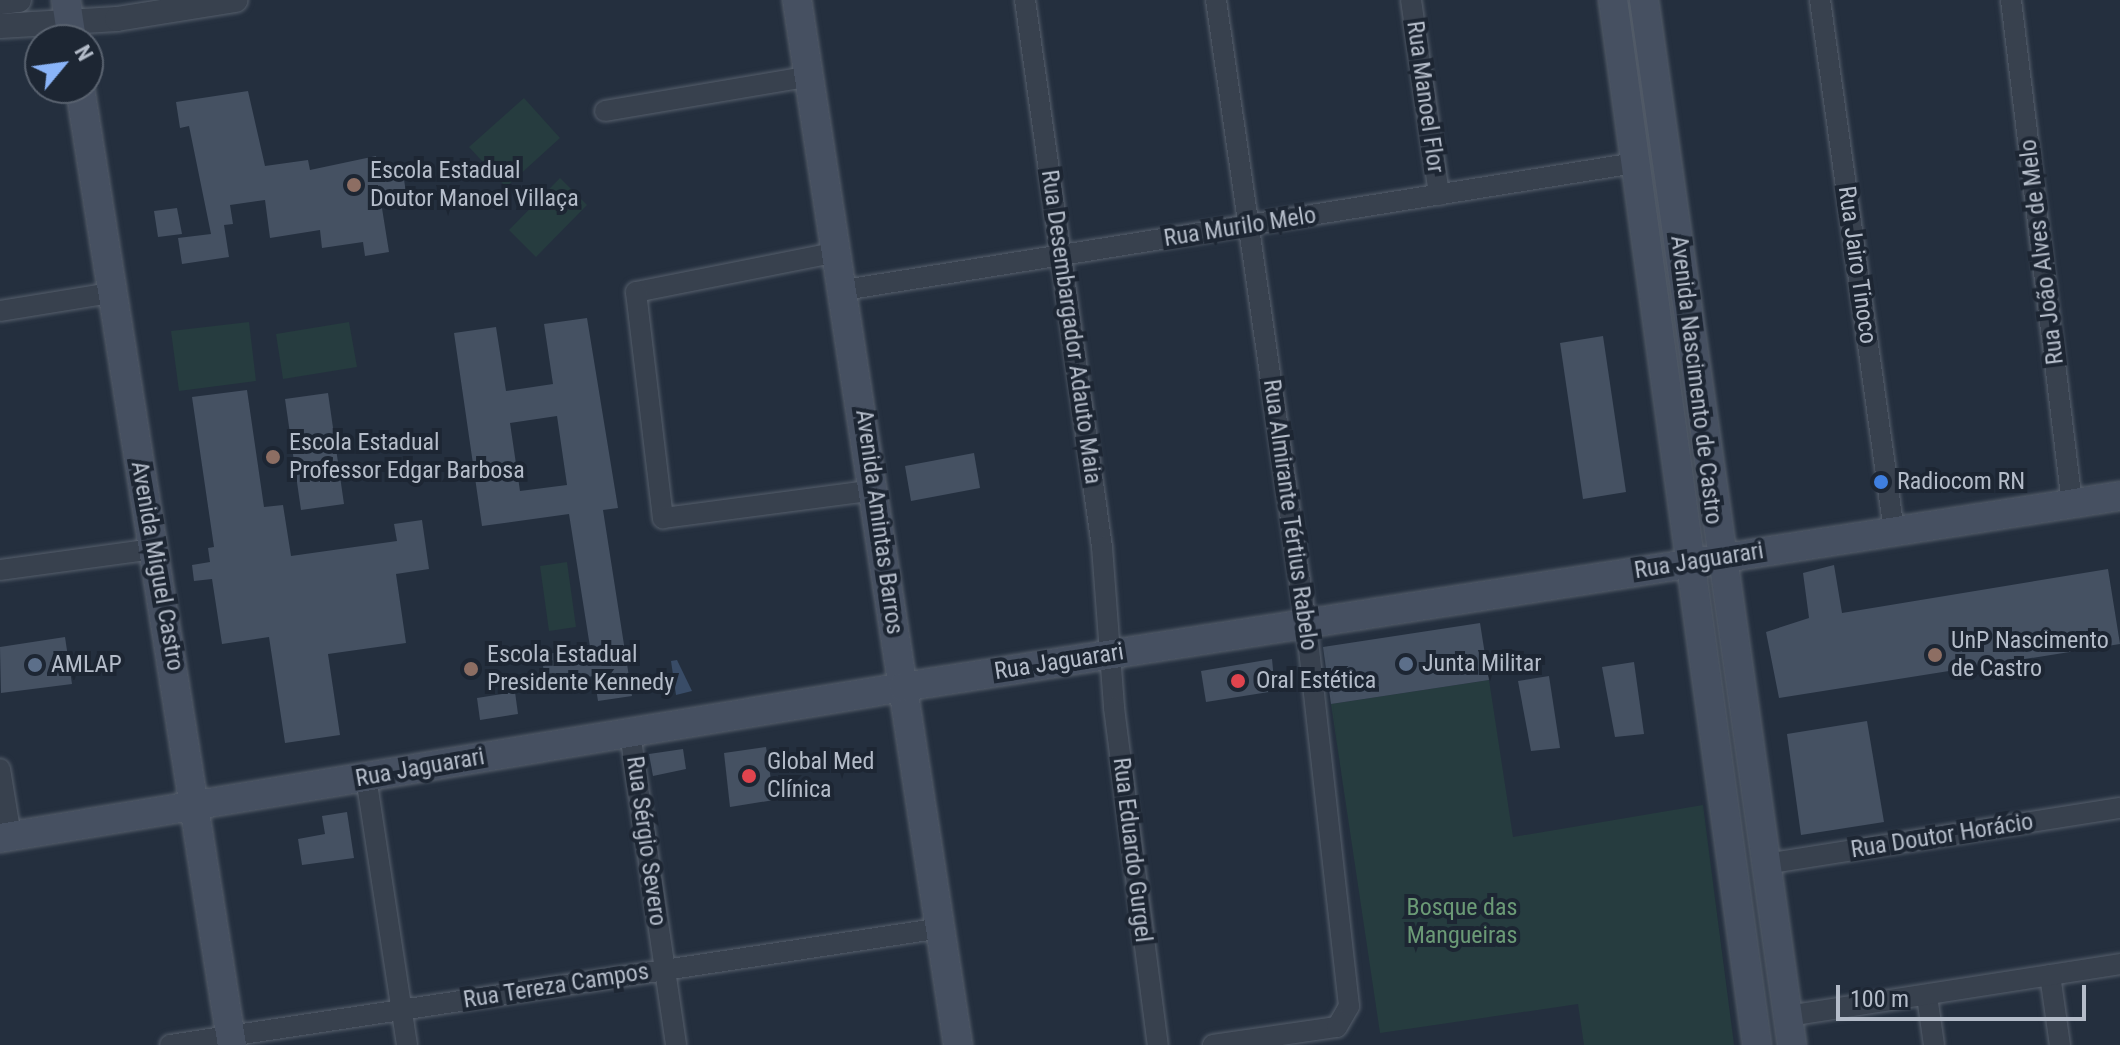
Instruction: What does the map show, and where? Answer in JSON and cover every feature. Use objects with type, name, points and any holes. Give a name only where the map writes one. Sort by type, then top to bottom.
[{"type":"main road","name":"Avenida Amintas Barros","points":[[797,0],[875,490],[958,1045]]},
{"type":"main road","name":"Avenida Nascimento de Castro","points":[[1644,0],[1720,557],[1792,1045]]},
{"type":"main road","name":"Avenida Nascimento de Castro","points":[[1620,5],[1635,163],[1757,1045]]},
{"type":"main road","name":"Avenida Miguel Castro","points":[[82,104],[231,1040]]},
{"type":"main road","points":[[1649,269],[1689,316]]},
{"type":"main road","name":"Rua Jaguarari","points":[[5,837],[903,687],[2120,496]]},
{"type":"main road","points":[[1726,822],[1753,787]]},
{"type":"street","points":[[0,2],[19,0]]},
{"type":"street","points":[[0,26],[69,19],[117,19],[235,0]]},
{"type":"street","name":"Rua Desembargador Adauto Maia","points":[[1025,0],[1113,654]]},
{"type":"street","name":"Rua Almirante Tértius Rabelo","points":[[1213,1045],[1337,1027],[1348,1014],[1349,992],[1306,623],[1216,0]]},
{"type":"street","name":"Rua Manoel Flor","points":[[1411,0],[1439,195]]},
{"type":"street","name":"Rua Jairo Tinoco","points":[[1820,0],[1894,531]]},
{"type":"street","name":"Rua João Alves de Melo","points":[[2011,0],[2072,503]]},
{"type":"street","points":[[605,111],[811,76]]},
{"type":"street","name":"Rua Murilo Melo","points":[[844,290],[1635,163]]},
{"type":"street","points":[[838,252],[636,292],[663,518],[875,490]]},
{"type":"street","points":[[0,311],[111,293]]},
{"type":"street","points":[[0,570],[153,549]]},
{"type":"street","name":"Rua Eduardo Gurgel","points":[[1113,654],[1158,1045]]},
{"type":"street","name":"Rua Sérgio Severo","points":[[630,733],[676,1045]]},
{"type":"street","points":[[0,769],[5,837]]},
{"type":"street","points":[[366,777],[407,1045]]},
{"type":"street","name":"Rua Doutor Horácio","points":[[1765,864],[2120,808]]},
{"type":"street","name":"Rua Tereza Campos","points":[[170,1045],[231,1040],[402,1010],[942,928]]},
{"type":"street","points":[[1788,1016],[2120,964]]},
{"type":"street","points":[[2050,975],[2060,1045]]},
{"type":"street","points":[[1927,996],[1934,1045]]},
{"type":"green space","points":[[524,98],[560,138],[506,187],[469,147]]},
{"type":"green space","points":[[560,178],[587,205],[536,257],[509,230]]},
{"type":"green space","points":[[249,322],[256,381],[179,391],[171,331]]},
{"type":"green space","points":[[349,322],[357,367],[283,379],[276,334]]},
{"type":"green space","points":[[567,562],[576,627],[549,631],[540,566]]},
{"type":"green space","name":"Bosque das Mangueiras","points":[[1489,680],[1513,837],[1703,805],[1734,1045],[1584,1045],[1578,1004],[1380,1033],[1331,704]]},
{"type":"water","points":[[677,660],[692,691],[676,695],[671,661]]},
{"type":"building","points":[[248,91],[265,166],[308,160],[310,170],[376,156],[379,176],[403,173],[407,199],[381,202],[389,252],[365,256],[363,242],[322,248],[320,230],[270,238],[265,200],[230,205],[233,224],[224,225],[229,257],[182,264],[178,238],[211,234],[189,126],[180,128],[176,102]]},
{"type":"building","points":[[177,208],[182,234],[158,237],[154,211]]},
{"type":"building","points":[[587,318],[618,508],[603,510],[632,696],[598,701],[594,676],[546,683],[541,655],[590,647],[569,514],[482,526],[454,333],[496,327],[506,391],[553,384],[544,324]],"holes":[[[557,416],[567,485],[520,491],[510,423]]]},
{"type":"building","points":[[1603,336],[1626,492],[1583,499],[1560,343]]},
{"type":"building","points":[[247,390],[264,507],[283,505],[291,556],[397,541],[394,524],[422,520],[429,569],[396,574],[406,643],[328,654],[340,735],[285,743],[269,637],[222,644],[212,579],[194,581],[192,565],[210,562],[208,548],[214,547],[192,397]]},
{"type":"building","points":[[328,393],[344,504],[301,510],[285,399]]},
{"type":"building","points":[[974,453],[980,488],[911,501],[905,466]]},
{"type":"building","points":[[1834,565],[1842,613],[2108,569],[2120,644],[1779,698],[1766,632],[1809,618],[1803,573]]},
{"type":"building","name":"Junta Militar","points":[[1480,623],[1489,680],[1331,704],[1323,647]]},
{"type":"building","name":"AMLAP","points":[[65,637],[72,684],[1,693],[0,647]]},
{"type":"building","name":"Oral Estética","points":[[1272,659],[1275,691],[1206,702],[1201,671]]},
{"type":"building","points":[[1634,662],[1644,734],[1615,737],[1602,667]]},
{"type":"building","points":[[1549,676],[1560,748],[1531,751],[1518,681]]},
{"type":"building","points":[[515,692],[518,714],[480,720],[477,698]]},
{"type":"building","points":[[1867,721],[1884,822],[1801,835],[1787,734]]},
{"type":"building","name":"Global Med Clínica","points":[[766,747],[774,800],[730,807],[724,753]]},
{"type":"building","points":[[683,749],[686,769],[653,776],[649,754]]},
{"type":"building","points":[[347,812],[354,858],[302,865],[298,839],[325,834],[322,816]]},
{"type":"place","name":"Escola Estadual Doutor Manoel Villaça","points":[[354,185]]},
{"type":"place","name":"Escola Estadual Professor Edgar Barbosa","points":[[273,457]]},
{"type":"place","name":"Radiocom RN","points":[[1881,482]]},
{"type":"place","name":"UnP Nascimento de Castro","points":[[1935,655]]},
{"type":"place","name":"Junta Militar","points":[[1406,664]]},
{"type":"place","name":"AMLAP","points":[[35,665]]},
{"type":"place","name":"Escola Estadual Presidente Kennedy","points":[[471,669]]},
{"type":"place","name":"Oral Estética","points":[[1238,681]]},
{"type":"place","name":"Global Med Clínica","points":[[749,776]]}]
